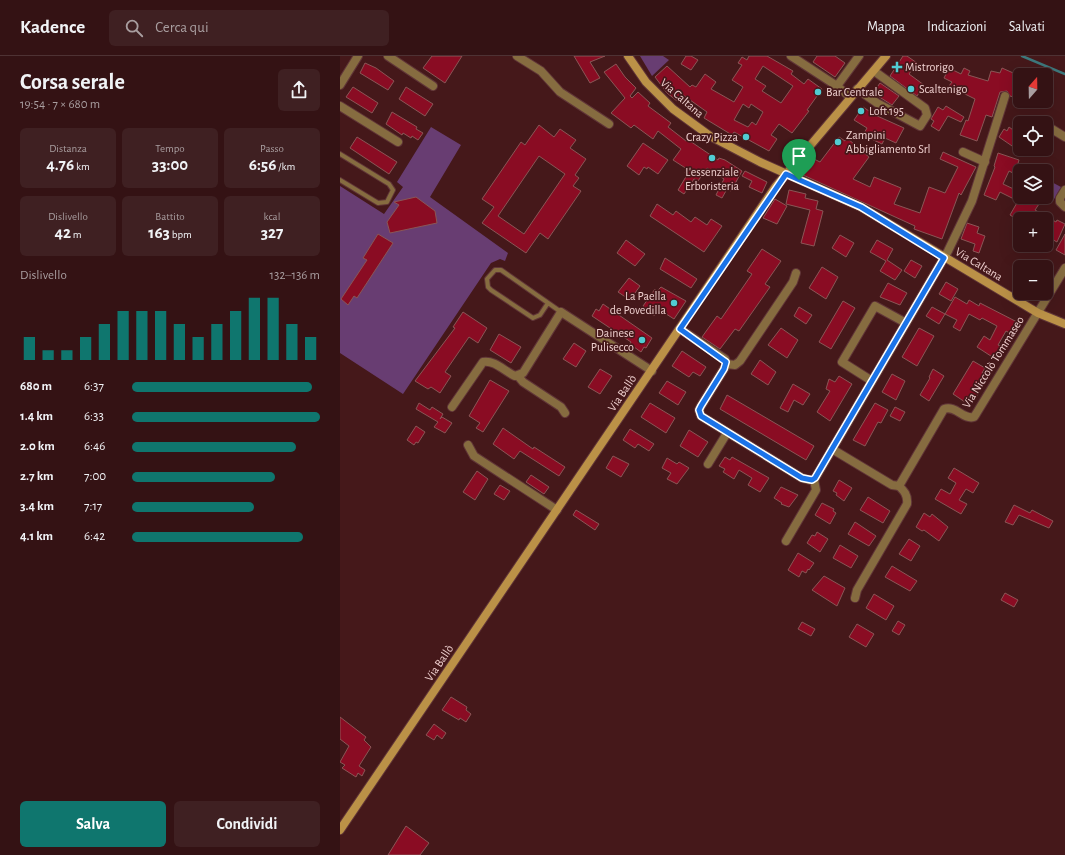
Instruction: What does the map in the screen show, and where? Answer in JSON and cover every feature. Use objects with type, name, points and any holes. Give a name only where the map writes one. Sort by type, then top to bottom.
[{"type":"main road","name":"Via Caltana","points":[[628,56],[646,82],[683,118],[726,144],[786,174],[855,204],[1038,313],[1065,324]]},
{"type":"main road","name":"Via Ballò","points":[[340,830],[786,174],[886,56]]},
{"type":"street","points":[[340,85],[358,56]]},
{"type":"street","points":[[388,56],[433,86]]},
{"type":"street","points":[[517,56],[542,71],[560,92],[609,124]]},
{"type":"street","points":[[791,56],[837,86],[850,97]]},
{"type":"street","points":[[837,86],[859,56]]},
{"type":"street","points":[[858,89],[877,103],[920,126],[927,115],[925,108],[874,71]]},
{"type":"street","name":"Via Caltana","points":[[944,258],[976,192],[1005,96]]},
{"type":"street","points":[[340,106],[398,142]]},
{"type":"street","points":[[1053,130],[1065,137]]},
{"type":"street","points":[[963,152],[985,162]]},
{"type":"street","points":[[1065,190],[1060,198],[1060,202],[1065,207]]},
{"type":"street","points":[[786,541],[816,490],[814,480],[944,258]]},
{"type":"street","points":[[1038,313],[1065,268]]},
{"type":"street","points":[[727,364],[735,366],[740,361],[793,282],[796,273]]},
{"type":"street","points":[[872,381],[842,362],[876,306],[906,323]]},
{"type":"street","points":[[518,376],[524,373],[561,312],[652,371]]},
{"type":"street","name":"Via Niccolò Tommaseo","points":[[898,486],[944,409],[951,408],[968,418],[974,417],[1038,313]]},
{"type":"street","points":[[680,329],[725,359],[727,364]]},
{"type":"street","points":[[452,407],[483,362],[489,361],[511,374],[518,376],[523,382],[561,407],[565,413]]},
{"type":"street","points":[[727,364],[699,410],[701,416],[802,478],[814,480]]},
{"type":"street","points":[[708,464],[727,432]]},
{"type":"street","points":[[468,445],[474,456],[557,510]]},
{"type":"street","points":[[832,449],[892,486],[898,486],[907,498],[904,510],[857,590],[855,598]]},
{"type":"lane","points":[[340,154],[389,184],[393,190],[387,202],[378,203],[340,180]]},
{"type":"lane","points":[[548,303],[540,315],[533,318],[490,290],[487,279],[495,270],[501,270],[561,312]]},
{"type":"shaded area","points":[[640,56],[663,56],[669,60],[652,76]]},
{"type":"shaded area","points":[[431,127],[461,145],[430,197],[508,253],[505,261],[500,259],[491,263],[403,394],[340,353],[340,186],[384,214],[403,187],[397,182]]},
{"type":"shaded area","points":[[1053,183],[1061,187],[1053,201]]},
{"type":"building","points":[[432,56],[462,56],[445,83],[423,68]]},
{"type":"building","points":[[574,56],[605,56],[590,62],[600,78],[590,83]]},
{"type":"building","points":[[686,56],[691,56],[698,60],[691,70],[681,64]]},
{"type":"building","points":[[749,56],[767,56],[793,71],[791,74],[804,84],[808,79],[822,89],[807,110],[809,111],[792,133],[779,124],[771,135],[777,139],[769,151],[734,132],[732,135],[704,118],[707,112],[683,95],[677,101],[667,93],[655,77],[667,66],[690,87],[692,85],[696,87],[705,74],[716,82],[711,89],[734,102],[743,87],[732,80],[742,65],[738,63],[742,57],[747,60]],"holes":[[[763,66],[793,86],[781,103],[762,91],[766,86],[755,79]],[[743,104],[749,108],[751,104],[763,112],[756,125],[752,122],[748,127],[734,120]]]},
{"type":"building","points":[[817,56],[835,56],[845,63],[835,77],[813,62]]},
{"type":"building","points":[[903,56],[907,56],[917,63],[909,74],[924,85],[917,96],[890,76]]},
{"type":"building","points":[[365,63],[376,68],[394,81],[388,90],[360,73]]},
{"type":"building","points":[[616,64],[625,77],[636,88],[630,96],[632,98],[638,92],[650,103],[648,106],[671,123],[668,127],[686,141],[687,139],[718,160],[719,158],[725,160],[742,171],[731,191],[727,189],[722,198],[716,195],[724,179],[707,168],[698,181],[694,179],[684,194],[678,190],[687,175],[685,173],[687,169],[673,160],[681,149],[658,131],[653,139],[634,125],[631,128],[611,113],[625,98],[604,72]]},
{"type":"building","points":[[949,68],[961,74],[964,68],[970,71],[968,75],[988,81],[991,71],[1000,73],[1002,68],[1013,73],[1013,97],[1010,96],[1007,91],[1000,92],[992,117],[986,115],[977,141],[960,135],[966,120],[968,121],[975,99],[949,86],[952,82],[944,78]]},
{"type":"building","points":[[880,83],[899,96],[892,105],[873,93]]},
{"type":"building","points":[[353,87],[378,103],[372,113],[346,97]]},
{"type":"building","points":[[406,87],[433,104],[425,116],[399,99]]},
{"type":"building","points":[[946,106],[964,117],[961,122],[948,116],[939,131],[931,126],[934,121],[931,119],[938,107],[943,110]]},
{"type":"building","points":[[863,107],[875,115],[904,128],[896,143],[885,138],[882,144],[863,135],[867,128],[854,120]]},
{"type":"building","points":[[392,112],[417,127],[416,129],[423,133],[418,140],[403,133],[402,135],[386,124]]},
{"type":"building","points":[[539,125],[554,137],[560,129],[576,140],[570,148],[586,159],[575,175],[579,178],[573,186],[581,191],[548,239],[540,233],[526,253],[482,223],[494,207],[482,199],[521,142],[525,145]],"holes":[[[539,156],[565,174],[524,234],[498,216]]]},
{"type":"building","points":[[1009,127],[1013,130],[1013,147],[999,137],[1004,129],[1007,131]]},
{"type":"building","points":[[357,137],[397,162],[389,174],[350,148]]},
{"type":"building","points":[[839,137],[845,141],[847,138],[869,157],[853,179],[870,187],[874,177],[901,188],[894,204],[920,213],[929,187],[945,193],[958,167],[940,159],[943,152],[976,167],[961,195],[959,193],[942,239],[914,229],[915,226],[803,175],[814,159],[820,162]]},
{"type":"building","points":[[643,143],[668,160],[658,174],[648,167],[647,169],[644,167],[639,175],[627,166]]},
{"type":"building","points":[[998,153],[1019,160],[1018,164],[1013,164],[1013,173],[1009,171],[1003,184],[1013,189],[1013,198],[1000,192],[996,200],[984,195],[995,167]]},
{"type":"building","points":[[745,171],[767,182],[762,193],[749,187],[752,181],[742,176]]},
{"type":"building","points":[[789,190],[806,194],[805,198],[818,201],[816,209],[823,211],[814,246],[801,243],[810,210],[786,204]]},
{"type":"building","points":[[416,197],[435,211],[437,223],[390,233],[387,222],[399,205],[394,202]]},
{"type":"building","points":[[775,199],[787,206],[777,224],[763,218]]},
{"type":"building","points":[[657,204],[673,215],[676,211],[691,222],[695,217],[707,225],[711,219],[722,226],[704,252],[650,216]]},
{"type":"building","points":[[1016,204],[1039,204],[1035,210],[1038,212],[1013,212],[1013,217],[1010,215]]},
{"type":"building","points":[[1053,220],[1056,222],[1057,220],[1065,224],[1057,242],[1053,240]]},
{"type":"building","points":[[967,223],[979,227],[977,233],[985,236],[979,253],[973,251],[975,244],[961,239]]},
{"type":"building","points":[[378,234],[393,243],[357,298],[354,296],[348,305],[341,299],[367,260],[363,258]]},
{"type":"building","points":[[1065,234],[1065,255],[1056,250]]},
{"type":"building","points":[[840,235],[854,243],[846,257],[832,248]]},
{"type":"building","points":[[626,240],[645,254],[635,266],[617,253]]},
{"type":"building","points":[[877,240],[893,249],[887,260],[902,270],[895,280],[880,271],[886,261],[870,252]]},
{"type":"building","points":[[762,249],[781,261],[765,284],[770,287],[739,331],[735,329],[720,349],[702,337],[717,316],[721,319],[752,274],[747,271]]},
{"type":"building","points":[[665,258],[697,279],[691,288],[660,269]]},
{"type":"building","points":[[911,260],[922,266],[915,278],[904,271]]},
{"type":"building","points":[[822,267],[838,277],[826,299],[809,288]]},
{"type":"building","points":[[629,278],[640,286],[630,300],[618,292]]},
{"type":"building","points":[[946,282],[958,289],[951,301],[939,294]]},
{"type":"building","points":[[888,283],[907,293],[900,305],[880,297]]},
{"type":"building","points":[[661,287],[686,301],[674,319],[660,310],[654,316],[643,306],[655,289],[657,291]]},
{"type":"building","points":[[955,297],[967,304],[969,300],[979,306],[980,303],[1019,323],[1013,335],[1006,331],[998,345],[1004,348],[997,360],[977,347],[984,336],[990,340],[997,326],[982,318],[980,320],[969,314],[960,331],[953,327],[957,320],[945,314]]},
{"type":"building","points":[[843,301],[855,308],[831,349],[819,342]]},
{"type":"building","points":[[603,304],[652,338],[646,348],[644,347],[641,352],[630,344],[631,342],[592,316],[596,309],[599,311]]},
{"type":"building","points":[[799,307],[812,315],[806,324],[794,316]]},
{"type":"building","points":[[932,307],[945,314],[939,324],[926,316]]},
{"type":"building","points":[[463,312],[487,328],[478,343],[469,337],[445,372],[451,376],[440,393],[431,387],[428,389],[415,381],[455,328],[453,327]]},
{"type":"building","points":[[781,328],[798,340],[787,358],[768,345]]},
{"type":"building","points":[[919,328],[934,336],[917,366],[902,357]]},
{"type":"building","points":[[499,334],[521,347],[511,363],[490,350]]},
{"type":"building","points":[[574,343],[586,351],[576,367],[563,359]]},
{"type":"building","points":[[682,351],[706,367],[700,376],[693,372],[689,377],[672,366]]},
{"type":"building","points":[[760,360],[776,372],[768,385],[751,374]]},
{"type":"building","points":[[973,361],[985,368],[982,373],[988,376],[974,401],[968,397],[965,402],[953,394]]},
{"type":"building","points":[[600,369],[612,376],[600,394],[588,387]]},
{"type":"building","points":[[933,369],[944,376],[929,401],[920,395],[930,378],[929,377]]},
{"type":"building","points":[[892,374],[905,381],[896,400],[882,392]]},
{"type":"building","points":[[839,376],[852,384],[830,421],[817,412],[830,391],[826,389],[829,379],[835,382]]},
{"type":"building","points":[[490,380],[509,391],[483,432],[476,428],[480,423],[469,416]]},
{"type":"building","points":[[667,381],[686,392],[678,405],[659,393]]},
{"type":"building","points":[[793,384],[810,394],[803,405],[794,400],[788,412],[780,408]]},
{"type":"building","points":[[727,395],[814,446],[806,460],[720,409]]},
{"type":"building","points":[[419,403],[430,410],[432,407],[443,414],[440,419],[442,417],[452,423],[445,433],[434,427],[438,422],[416,409]]},
{"type":"building","points":[[650,403],[675,418],[666,433],[641,417]]},
{"type":"building","points":[[875,403],[888,410],[881,423],[878,422],[865,446],[853,440]]},
{"type":"building","points":[[895,407],[905,412],[900,421],[890,416]]},
{"type":"building","points":[[416,426],[425,432],[418,443],[416,442],[414,445],[407,440]]},
{"type":"building","points":[[503,428],[533,449],[534,447],[565,467],[559,476],[520,451],[514,459],[493,444]]},
{"type":"building","points":[[630,429],[654,444],[649,451],[638,444],[635,448],[623,440]]},
{"type":"building","points":[[689,430],[708,442],[698,457],[680,446]]},
{"type":"building","points":[[613,456],[629,464],[621,477],[606,468]]},
{"type":"building","points":[[725,457],[730,460],[732,457],[769,478],[760,492],[748,485],[752,478],[739,470],[734,479],[723,472],[725,469],[719,466]]},
{"type":"building","points":[[667,458],[677,464],[679,462],[689,468],[677,484],[667,479],[671,473],[662,468]]},
{"type":"building","points":[[954,468],[979,483],[973,493],[966,489],[959,500],[967,504],[961,514],[935,499],[941,489],[950,494],[956,483],[948,478]]},
{"type":"building","points":[[477,471],[488,479],[475,500],[463,492]]},
{"type":"building","points":[[531,475],[549,487],[544,494],[526,482]]},
{"type":"building","points":[[839,480],[852,488],[844,501],[836,495],[837,493],[833,491]]},
{"type":"building","points":[[500,485],[510,491],[504,500],[494,494]]},
{"type":"building","points":[[781,487],[798,495],[789,507],[781,504],[782,503],[774,498]]},
{"type":"building","points":[[868,497],[890,511],[883,523],[860,510]]},
{"type":"building","points":[[822,503],[834,509],[833,511],[836,513],[830,524],[815,515]]},
{"type":"building","points":[[1014,505],[1030,513],[1032,510],[1053,521],[1049,528],[1019,515],[1013,525],[1005,522]]},
{"type":"building","points":[[576,510],[599,524],[595,530],[573,515]]},
{"type":"building","points":[[924,513],[930,517],[932,514],[948,527],[939,541],[924,530],[922,531],[916,527]]},
{"type":"building","points":[[855,522],[876,536],[869,546],[848,534]]},
{"type":"building","points":[[817,532],[828,539],[820,552],[807,543],[812,535],[815,536]]},
{"type":"building","points":[[909,539],[920,546],[911,561],[899,554]]},
{"type":"building","points":[[840,545],[858,556],[851,568],[833,558]]},
{"type":"building","points":[[798,553],[814,563],[806,573],[802,571],[799,577],[788,570]]},
{"type":"building","points":[[892,566],[917,581],[910,591],[885,577]]},
{"type":"building","points":[[824,576],[845,588],[837,606],[812,590]]},
{"type":"building","points":[[1005,593],[1018,600],[1014,607],[1001,600]]},
{"type":"building","points":[[874,594],[894,606],[886,620],[866,608]]},
{"type":"building","points":[[898,621],[905,625],[899,635],[892,631]]},
{"type":"building","points":[[802,622],[815,629],[811,636],[798,629]]},
{"type":"building","points":[[857,624],[874,634],[866,647],[849,637]]},
{"type":"building","points":[[451,697],[467,707],[466,710],[471,714],[466,722],[460,718],[459,720],[442,710]]},
{"type":"building","points":[[340,717],[366,737],[364,740],[371,747],[359,766],[365,770],[362,776],[358,773],[356,777],[342,768],[345,765],[340,762],[349,746],[340,739]]},
{"type":"building","points":[[434,724],[446,733],[442,739],[437,735],[434,740],[426,735]]},
{"type":"building","points":[[406,826],[429,843],[420,855],[388,855]]},
{"type":"waterway","points":[[1022,56],[1065,74]]},
{"type":"place","name":"Mistrorigo","points":[[897,67]]},
{"type":"place","name":"Scaltenigo","points":[[911,89]]},
{"type":"place","name":"Bar Centrale","points":[[818,92]]},
{"type":"place","name":"Loft 195","points":[[861,111]]},
{"type":"place","name":"Crazy Pizza","points":[[746,137]]},
{"type":"place","name":"Zampini Abbigliamento Srl","points":[[838,142]]},
{"type":"place","name":"L'essenziale Erboristeria","points":[[712,158]]},
{"type":"place","name":"La Paella de Povedilla","points":[[674,303]]},
{"type":"place","name":"Dainese Pulisecco","points":[[642,340]]},
{"type":"route","points":[[786,174],[799,180],[861,207],[944,258],[814,480],[806,480],[802,478],[701,416],[699,410],[701,406],[727,364],[725,359],[680,329],[776,186],[786,174]]}]
